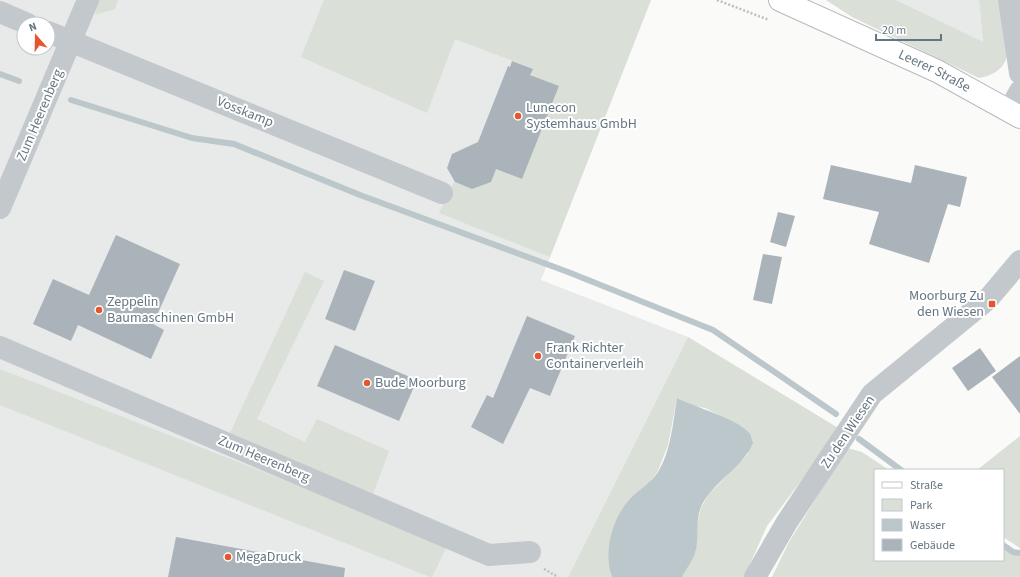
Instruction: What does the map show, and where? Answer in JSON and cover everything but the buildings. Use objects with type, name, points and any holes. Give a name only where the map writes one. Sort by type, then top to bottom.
[{"type":"main road","name":"Leerer Straße","points":[[780,0],[937,71],[1015,114]]},
{"type":"street","name":"Zum Heerenberg","points":[[0,208],[88,0]]},
{"type":"street","points":[[1009,0],[1020,73]]},
{"type":"street","points":[[0,12],[16,19]]},
{"type":"street","name":"Vosskamp","points":[[56,35],[442,193]]},
{"type":"street","points":[[1015,114],[1020,91]]},
{"type":"street","name":"Zu den Wiesen","points":[[755,577],[787,522],[872,394],[988,299],[1020,261]]},
{"type":"street","name":"Zum Heerenberg","points":[[0,347],[489,555],[530,552]]},
{"type":"shaded area","points":[[0,0],[651,0],[541,280],[688,337],[568,577],[0,577]]},
{"type":"shaded area","points":[[896,0],[979,0],[983,43]]},
{"type":"green space","points":[[98,0],[118,0],[115,9],[95,15]]},
{"type":"green space","points":[[324,0],[651,0],[550,257],[439,213],[454,182],[472,189],[496,169],[522,179],[559,86],[530,75],[532,68],[455,39],[427,113],[301,57]]},
{"type":"green space","points":[[826,0],[896,0],[983,42],[979,0],[999,0],[1007,46],[1007,56],[1000,69],[988,76],[979,78],[852,17]]},
{"type":"green space","points":[[305,272],[324,281],[257,419],[305,442],[317,419],[389,451],[373,494],[230,433]]},
{"type":"green space","points":[[688,337],[840,429],[767,526],[744,577],[682,577],[696,551],[697,524],[701,508],[708,495],[748,454],[738,425],[705,408],[691,405],[677,398],[668,445],[658,471],[645,488],[629,500],[610,571],[612,577],[568,577]]},
{"type":"green space","points":[[0,369],[448,544],[432,577],[430,577],[0,405]]},
{"type":"green space","points":[[1020,436],[1020,548],[1004,538],[1004,469],[978,469]]},
{"type":"green space","points":[[847,448],[862,452],[888,469],[874,469],[874,561],[1004,561],[1004,549],[1012,554],[1020,555],[1020,577],[772,577],[789,542]]},
{"type":"water","points":[[677,398],[736,423],[750,434],[753,443],[742,460],[706,498],[701,507],[698,518],[696,550],[682,577],[612,577],[608,558],[614,526],[629,500],[651,480],[658,472],[662,464],[669,446]]},
{"type":"waterway","points":[[0,74],[19,81]]},
{"type":"waterway","points":[[71,100],[192,138],[234,144],[360,195],[568,272],[713,330],[836,414]]},
{"type":"waterway","points":[[859,439],[900,469]]},
{"type":"waterway","points":[[1004,546],[1013,552],[1020,553]]},
{"type":"place","name":"Lunecon Systemhaus GmbH","points":[[518,116]]},
{"type":"place","name":"Moorburg Zu den Wiesen","points":[[992,304]]},
{"type":"place","name":"Zeppelin Baumaschinen GmbH","points":[[99,310]]},
{"type":"place","name":"Frank Richter Containerverleih","points":[[538,356]]},
{"type":"place","name":"Bude Moorburg","points":[[367,383]]},
{"type":"place","name":"MegaDruck","points":[[228,557]]}]
